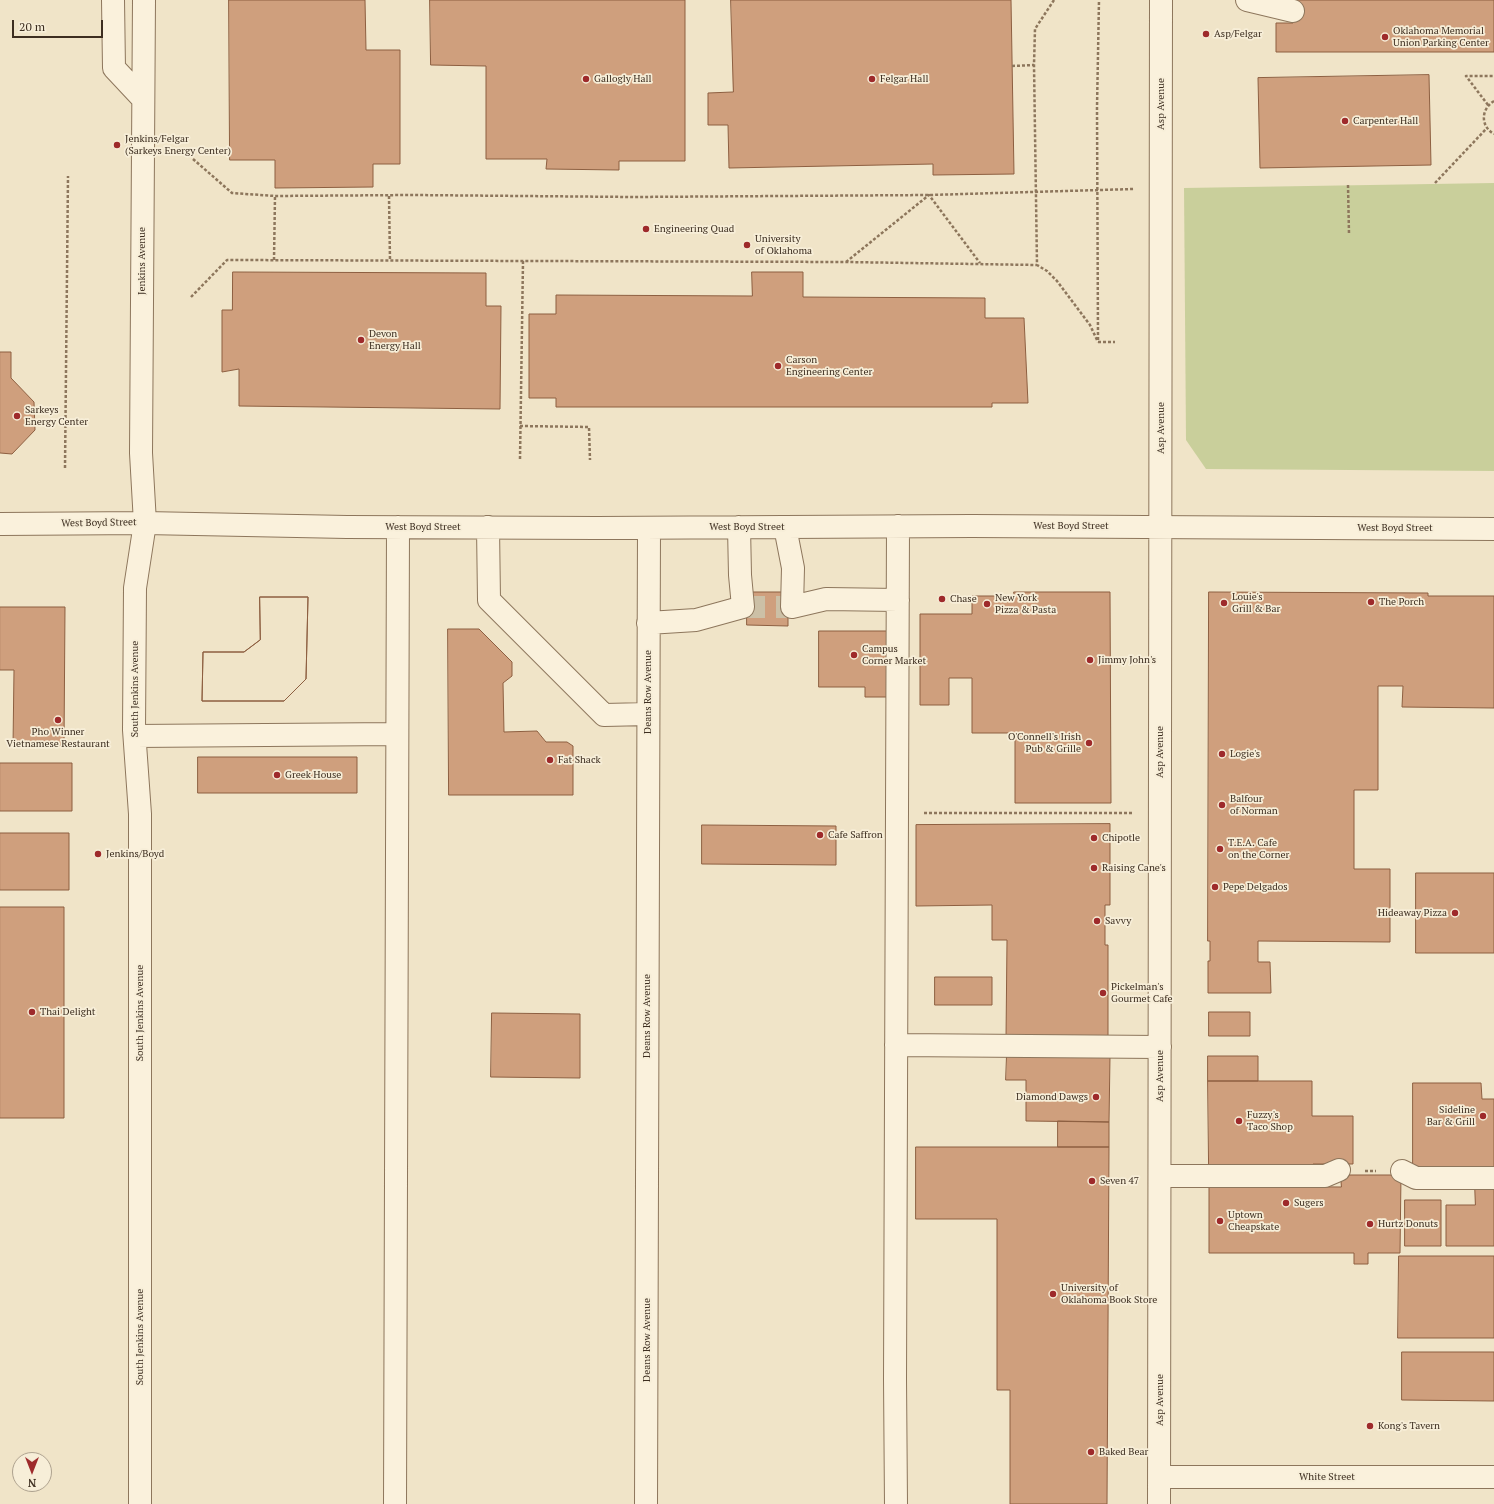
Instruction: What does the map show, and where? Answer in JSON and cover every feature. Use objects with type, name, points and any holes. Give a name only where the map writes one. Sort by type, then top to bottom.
[{"type":"street","points":[[113,0],[114,68],[143,99]]},
{"type":"street","name":"Jenkins Avenue","points":[[144,0],[141,453],[145,523]]},
{"type":"street","name":"Asp Avenue","points":[[1159,1504],[1161,0]]},
{"type":"street","points":[[1247,0],[1293,11]]},
{"type":"street","name":"West Boyd Street","points":[[0,524],[145,523],[398,527],[649,528],[898,526],[1494,529]]},
{"type":"street","name":"South Jenkins Avenue","points":[[140,1504],[140,814],[135,736],[135,588],[145,523]]},
{"type":"street","points":[[896,1504],[895,1379],[898,526]]},
{"type":"street","points":[[395,1504],[398,527]]},
{"type":"street","points":[[488,527],[489,600],[604,715],[648,714]]},
{"type":"street","points":[[648,623],[696,620],[743,607],[740,575],[739,527]]},
{"type":"street","points":[[785,527],[793,568],[792,607],[826,599],[898,600]]},
{"type":"street","name":"Deans Row Avenue","points":[[646,1504],[649,528]]},
{"type":"street","points":[[135,736],[398,734]]},
{"type":"street","points":[[896,1045],[1160,1048]]},
{"type":"street","points":[[1160,1176],[1325,1176],[1339,1170]]},
{"type":"street","points":[[1402,1171],[1416,1178],[1494,1178]]},
{"type":"street","name":"White Street","points":[[1160,1478],[1494,1478]]},
{"type":"path","points":[[1037,265],[1034,65],[1035,29],[1054,0]]},
{"type":"path","points":[[1098,342],[1097,108],[1099,0]]},
{"type":"path","points":[[1012,66],[1034,65]]},
{"type":"path","points":[[1488,105],[1466,76],[1494,76]]},
{"type":"path","points":[[1494,101],[1485,109],[1484,119],[1487,128],[1494,134]]},
{"type":"path","points":[[1435,183],[1487,128]]},
{"type":"path","points":[[194,159],[232,193],[275,196],[634,198],[929,195],[1160,188]]},
{"type":"path","points":[[65,468],[68,176]]},
{"type":"path","points":[[1348,185],[1349,234]]},
{"type":"path","points":[[846,262],[929,195]]},
{"type":"path","points":[[929,195],[980,264]]},
{"type":"path","points":[[274,260],[275,196]]},
{"type":"path","points":[[389,196],[390,261]]},
{"type":"path","points":[[191,297],[227,260],[846,262],[1037,265],[1048,271],[1057,281],[1090,325],[1098,342]]},
{"type":"path","points":[[520,459],[523,262]]},
{"type":"path","points":[[1098,342],[1114,342]]},
{"type":"path","points":[[520,426],[590,427],[590,460]]},
{"type":"path","points":[[897,813],[1160,814]]},
{"type":"path","points":[[1339,1170],[1402,1171]]},
{"type":"green space","points":[[1494,183],[1494,471],[1206,469],[1186,440],[1184,188]]},
{"type":"building","points":[[229,0],[365,0],[366,50],[400,50],[400,164],[373,164],[373,187],[275,188],[275,160],[230,160]]},
{"type":"building","name":"Gallogly Hall","points":[[430,0],[685,0],[685,161],[619,161],[619,170],[546,169],[547,159],[486,159],[486,66],[431,65]]},
{"type":"building","name":"Felgar Hall","points":[[731,0],[1011,0],[1014,174],[933,175],[933,164],[729,168],[728,125],[708,125],[708,93],[733,92]]},
{"type":"building","name":"Oklahoma Memorial Union Parking Center","points":[[1273,0],[1494,0],[1494,52],[1276,52],[1276,23],[1293,23],[1293,1]]},
{"type":"building","name":"Carpenter Hall","points":[[1429,75],[1431,165],[1260,168],[1258,78]]},
{"type":"building","name":"Devon Energy Hall","points":[[233,272],[486,273],[486,306],[501,306],[500,409],[239,406],[239,369],[222,372],[222,310],[232,310]]},
{"type":"building","name":"Carson Engineering Center","points":[[752,272],[803,272],[803,297],[985,298],[985,318],[1024,318],[1028,403],[992,403],[992,407],[556,407],[556,398],[529,398],[529,314],[556,314],[556,295],[752,296]]},
{"type":"building","name":"Sarkeys Energy Center","points":[[0,352],[11,352],[11,378],[34,402],[35,430],[12,454],[0,453]]},
{"type":"building","points":[[747,592],[788,592],[788,626],[747,625]]},
{"type":"building","points":[[1014,592],[1110,592],[1111,803],[1015,803],[1015,733],[972,733],[972,678],[949,678],[949,705],[920,705],[920,614],[972,614],[972,596],[1014,596]]},
{"type":"building","points":[[1209,592],[1428,593],[1428,596],[1494,596],[1494,708],[1402,707],[1403,686],[1378,686],[1378,790],[1354,790],[1354,869],[1390,869],[1390,942],[1258,941],[1258,962],[1270,962],[1271,993],[1208,993],[1208,961],[1210,961],[1210,941],[1208,941]]},
{"type":"building","points":[[260,597],[308,597],[306,679],[284,701],[202,701],[203,652],[244,652],[260,640]]},
{"type":"building","points":[[260,597],[308,597],[306,679],[284,701],[202,701],[203,652],[244,652],[260,640]]},
{"type":"building","points":[[0,607],[65,607],[64,746],[13,746],[14,670],[0,670]]},
{"type":"building","points":[[448,629],[479,629],[512,662],[512,676],[503,683],[504,732],[537,731],[546,742],[567,742],[573,746],[573,795],[449,795]]},
{"type":"building","name":"Campus Corner Market","points":[[819,631],[889,631],[889,697],[865,697],[865,687],[819,687]]},
{"type":"building","name":"Greek House","points":[[198,757],[357,757],[357,793],[198,793]]},
{"type":"building","points":[[0,763],[72,763],[72,811],[0,811]]},
{"type":"building","points":[[1110,824],[1110,905],[1105,905],[1105,945],[1108,945],[1108,1037],[1006,1038],[1007,940],[992,940],[992,905],[916,906],[916,825]]},
{"type":"building","points":[[702,825],[836,826],[836,865],[702,864]]},
{"type":"building","points":[[0,833],[69,833],[69,890],[0,890]]},
{"type":"building","name":"Hideaway Pizza","points":[[1416,873],[1494,873],[1494,953],[1416,953]]},
{"type":"building","name":"Thai Delight","points":[[0,907],[64,907],[64,1118],[0,1118]]},
{"type":"building","points":[[935,977],[992,977],[992,1005],[935,1005]]},
{"type":"building","points":[[1209,1012],[1250,1012],[1250,1036],[1209,1036]]},
{"type":"building","points":[[492,1013],[580,1014],[580,1078],[491,1077]]},
{"type":"building","points":[[1007,1054],[1110,1056],[1109,1122],[1026,1121],[1026,1080],[1006,1080]]},
{"type":"building","points":[[1208,1056],[1258,1056],[1258,1081],[1208,1081]]},
{"type":"building","points":[[1208,1081],[1312,1081],[1312,1116],[1353,1116],[1353,1164],[1313,1164],[1313,1167],[1209,1167]]},
{"type":"building","points":[[1413,1083],[1481,1083],[1482,1099],[1494,1099],[1494,1167],[1413,1167]]},
{"type":"building","points":[[1058,1121],[1109,1122],[1109,1147],[1058,1147]]},
{"type":"building","points":[[916,1147],[1109,1147],[1107,1504],[1010,1504],[1010,1390],[997,1390],[997,1219],[916,1219]]},
{"type":"building","points":[[1341,1175],[1401,1175],[1400,1253],[1368,1253],[1368,1264],[1354,1264],[1354,1253],[1209,1253],[1209,1186],[1341,1187]]},
{"type":"building","points":[[1475,1185],[1494,1185],[1494,1246],[1446,1246],[1446,1205],[1475,1205]]},
{"type":"building","points":[[1405,1200],[1441,1200],[1441,1246],[1405,1246]]},
{"type":"building","points":[[1399,1256],[1494,1256],[1494,1338],[1398,1338]]},
{"type":"building","points":[[1402,1352],[1494,1352],[1494,1401],[1402,1400]]},
{"type":"tunnel","points":[[743,607],[792,607]]},
{"type":"place","name":"Asp/Felgar","points":[[1206,34]]},
{"type":"place","name":"Oklahoma Memorial Union Parking Center","points":[[1385,37]]},
{"type":"place","name":"Gallogly Hall","points":[[586,79]]},
{"type":"place","name":"Felgar Hall","points":[[872,79]]},
{"type":"place","name":"Carpenter Hall","points":[[1345,121]]},
{"type":"place","name":"Jenkins/Felgar (Sarkeys Energy Center)","points":[[117,145]]},
{"type":"place","name":"Engineering Quad","points":[[646,229]]},
{"type":"place","name":"University of Oklahoma","points":[[747,245]]},
{"type":"place","name":"Devon Energy Hall","points":[[361,340]]},
{"type":"place","name":"Carson Engineering Center","points":[[778,366]]},
{"type":"place","name":"Sarkeys Energy Center","points":[[17,416]]},
{"type":"place","name":"Chase","points":[[942,599]]},
{"type":"place","name":"The Porch","points":[[1371,602]]},
{"type":"place","name":"Louie's Grill & Bar","points":[[1224,603]]},
{"type":"place","name":"New York Pizza & Pasta","points":[[987,604]]},
{"type":"place","name":"Campus Corner Market","points":[[854,655]]},
{"type":"place","name":"Jimmy John's","points":[[1090,660]]},
{"type":"place","name":"Pho Winner Vietnamese Restaurant","points":[[58,720]]},
{"type":"place","name":"O'Connell's Irish Pub & Grille","points":[[1089,743]]},
{"type":"place","name":"Logie's","points":[[1222,754]]},
{"type":"place","name":"Fat Shack","points":[[550,760]]},
{"type":"place","name":"Greek House","points":[[277,775]]},
{"type":"place","name":"Balfour of Norman","points":[[1222,805]]},
{"type":"place","name":"Cafe Saffron","points":[[820,835]]},
{"type":"place","name":"Chipotle","points":[[1094,838]]},
{"type":"place","name":"T.E.A. Cafe on the Corner","points":[[1220,849]]},
{"type":"place","name":"Jenkins/Boyd","points":[[98,854]]},
{"type":"place","name":"Raising Cane's","points":[[1094,868]]},
{"type":"place","name":"Pepe Delgados","points":[[1215,887]]},
{"type":"place","name":"Hideaway Pizza","points":[[1455,913]]},
{"type":"place","name":"Savvy","points":[[1097,921]]},
{"type":"place","name":"Pickelman's Gourmet Cafe","points":[[1103,993]]},
{"type":"place","name":"Thai Delight","points":[[32,1012]]},
{"type":"place","name":"Diamond Dawgs","points":[[1096,1097]]},
{"type":"place","name":"Sideline Bar & Grill","points":[[1483,1116]]},
{"type":"place","name":"Fuzzy's Taco Shop","points":[[1239,1121]]},
{"type":"place","name":"Seven 47","points":[[1092,1181]]},
{"type":"place","name":"Sugers","points":[[1286,1203]]},
{"type":"place","name":"Uptown Cheapskate","points":[[1220,1221]]},
{"type":"place","name":"Hurtz Donuts","points":[[1370,1224]]},
{"type":"place","name":"University of Oklahoma Book Store","points":[[1053,1294]]},
{"type":"place","name":"Kong's Tavern","points":[[1370,1426]]},
{"type":"place","name":"Baked Bear","points":[[1091,1452]]}]
